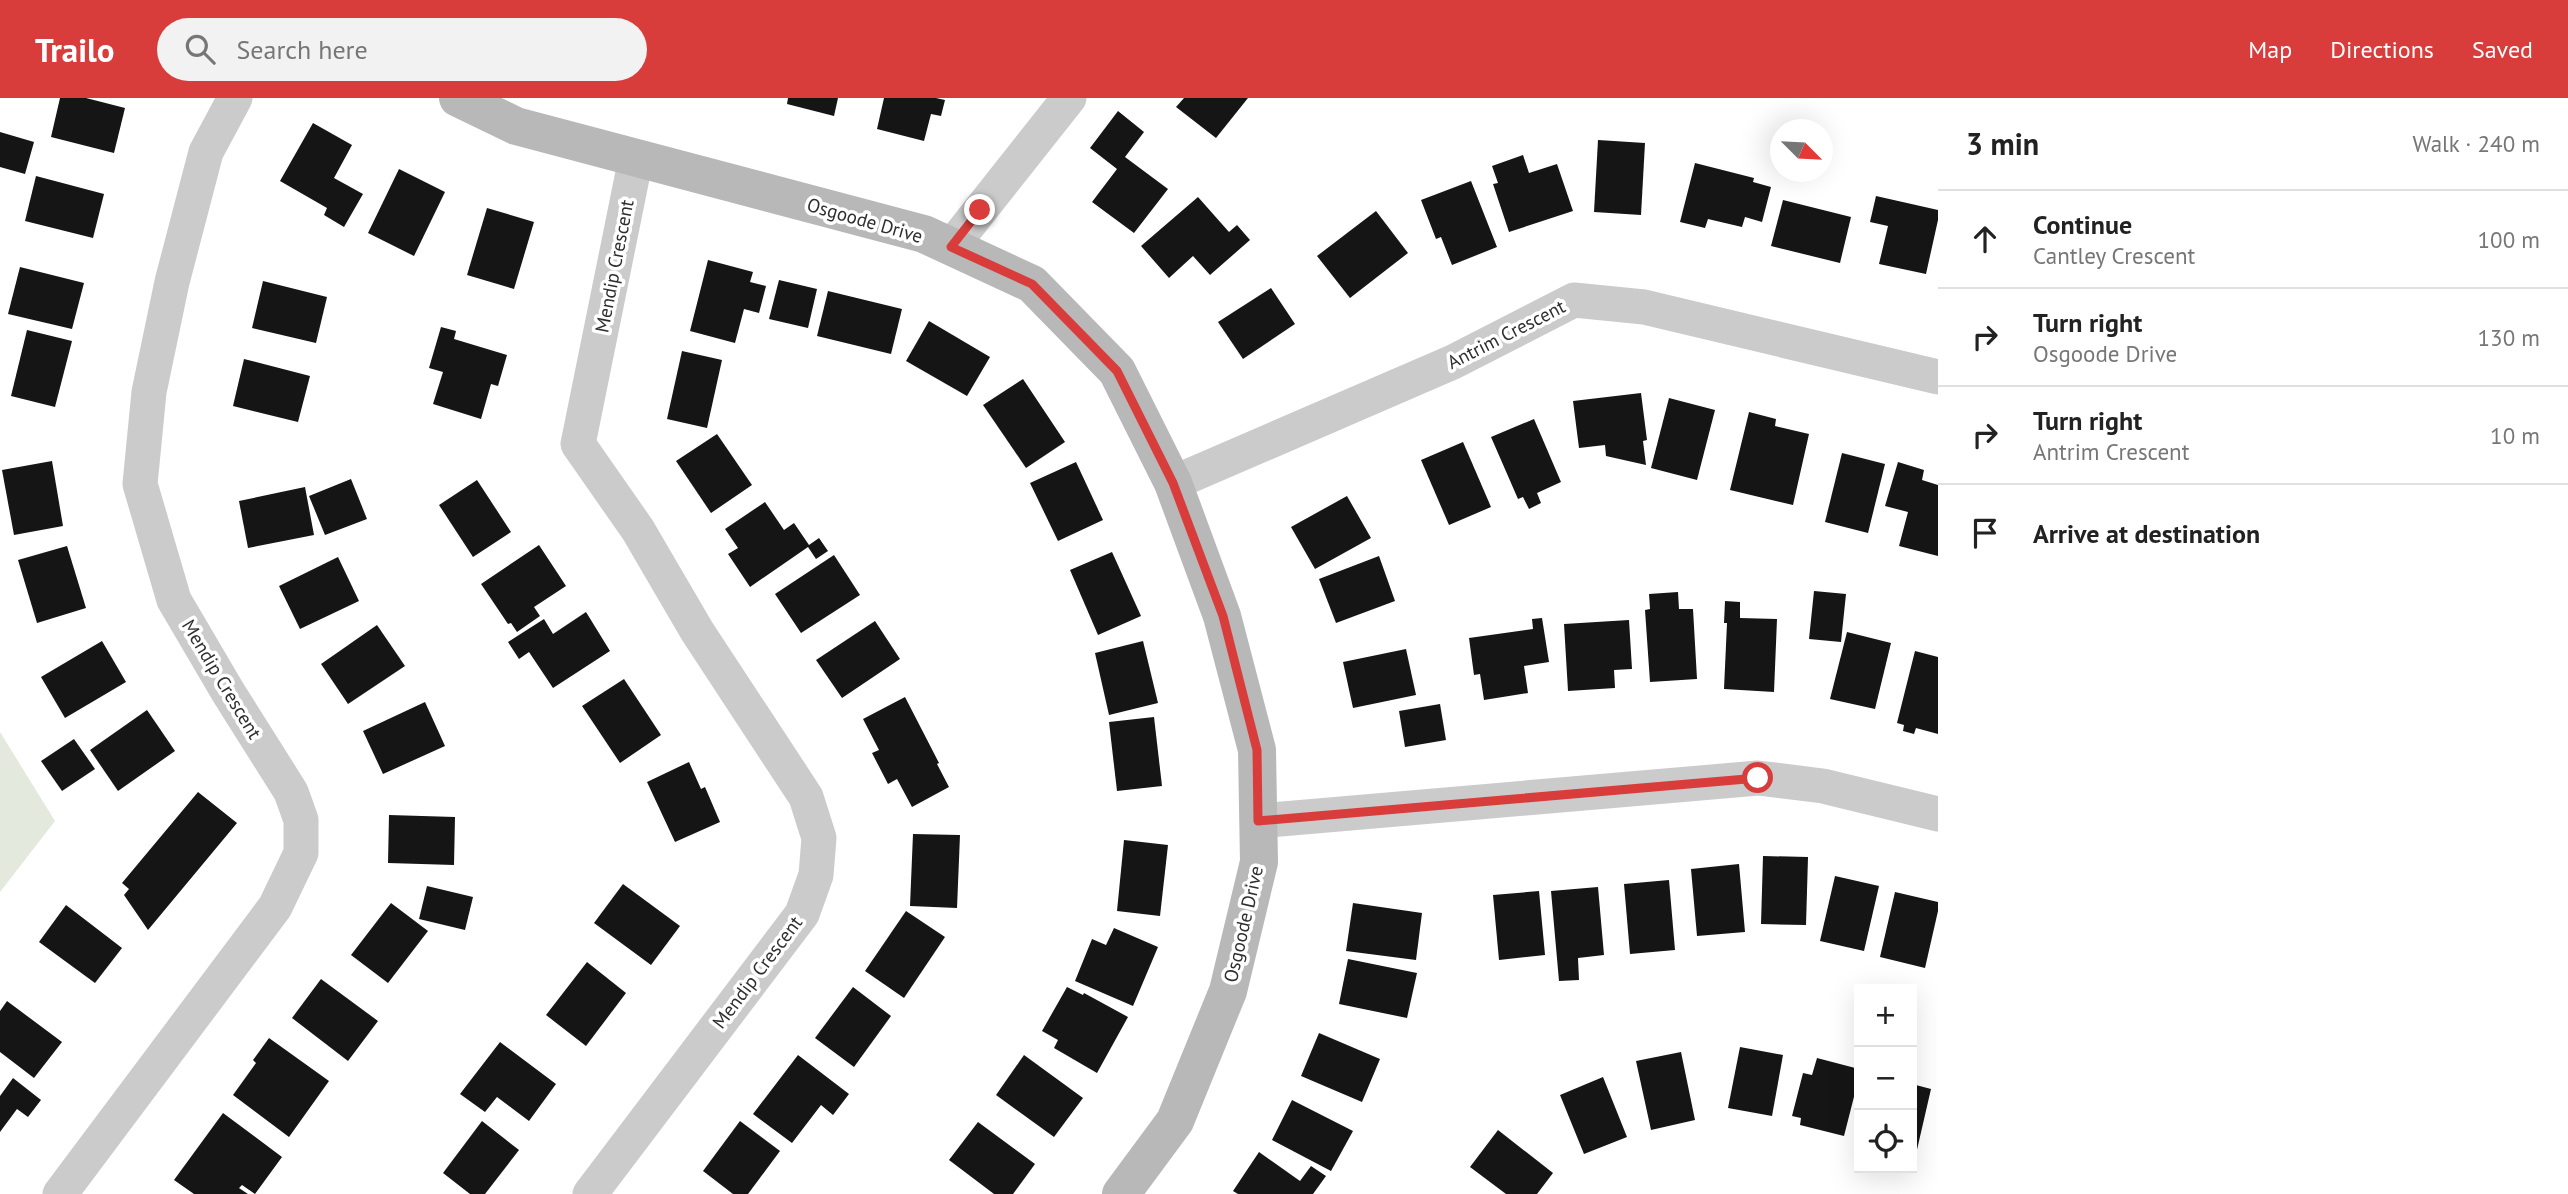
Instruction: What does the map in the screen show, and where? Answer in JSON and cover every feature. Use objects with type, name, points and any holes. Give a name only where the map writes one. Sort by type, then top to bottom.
[{"type":"street","name":"Mendip Crescent","points":[[60,1194],[275,907],[301,853],[301,820],[291,792],[174,600],[140,484],[149,392],[172,282],[206,152],[235,98]]},
{"type":"street","name":"Osgoode Drive","points":[[458,98],[516,127],[924,234],[1032,284],[1117,371],[1173,483],[1223,616],[1257,750],[1259,862],[1228,991],[1175,1121],[1121,1194]]},
{"type":"street","points":[[951,247],[1069,98]]},
{"type":"street","name":"Mendip Crescent","points":[[590,1194],[802,914],[816,875],[819,838],[806,797],[697,631],[638,530],[578,444],[636,158]]},
{"type":"street","name":"Antrim Crescent","points":[[1173,483],[1453,362],[1574,300],[1644,307],[1938,377]]},
{"type":"street","points":[[1258,821],[1758,778],[1823,786],[1938,814]]},
{"type":"shaded area","points":[[0,732],[55,821],[0,892]]},
{"type":"building","points":[[60,98],[86,98],[125,108],[114,153],[51,137]]},
{"type":"building","points":[[788,98],[838,98],[834,116],[787,104]]},
{"type":"building","points":[[884,98],[945,100],[941,116],[931,114],[924,141],[877,129]]},
{"type":"building","points":[[1184,98],[1248,98],[1216,138],[1176,107]]},
{"type":"building","points":[[1118,111],[1144,132],[1125,157],[1168,189],[1134,233],[1092,202],[1117,169],[1090,148]]},
{"type":"building","points":[[313,123],[352,145],[334,178],[363,194],[344,227],[324,215],[327,208],[280,181]]},
{"type":"building","points":[[0,132],[34,142],[25,174],[0,167]]},
{"type":"building","points":[[1598,140],[1645,143],[1641,215],[1594,212]]},
{"type":"building","points":[[1523,155],[1529,173],[1557,164],[1573,211],[1509,232],[1493,184],[1498,183],[1492,166]]},
{"type":"building","points":[[1695,163],[1754,178],[1753,182],[1771,187],[1762,222],[1745,217],[1742,227],[1708,219],[1705,228],[1680,222]]},
{"type":"building","points":[[399,169],[445,192],[414,256],[368,233]]},
{"type":"building","points":[[36,176],[104,194],[93,238],[25,221]]},
{"type":"building","points":[[1471,181],[1497,247],[1452,265],[1441,237],[1436,239],[1421,200]]},
{"type":"building","points":[[1876,196],[1938,210],[1926,274],[1879,264],[1888,226],[1870,222]]},
{"type":"building","points":[[1198,197],[1229,232],[1237,225],[1250,240],[1210,275],[1193,256],[1169,278],[1141,246]]},
{"type":"building","points":[[1783,200],[1851,217],[1840,263],[1771,246]]},
{"type":"building","points":[[487,208],[534,222],[514,289],[467,275]]},
{"type":"building","points":[[1376,211],[1408,253],[1350,298],[1317,256]]},
{"type":"building","points":[[708,260],[753,272],[750,282],[766,286],[759,313],[744,309],[735,343],[690,331]]},
{"type":"building","points":[[20,267],[84,283],[72,329],[8,314]]},
{"type":"building","points":[[779,280],[817,289],[808,328],[769,319]]},
{"type":"building","points":[[263,281],[327,297],[316,343],[252,328]]},
{"type":"building","points":[[1271,288],[1295,324],[1243,359],[1218,322]]},
{"type":"building","points":[[828,291],[902,309],[891,354],[817,336]]},
{"type":"building","points":[[929,321],[990,357],[967,396],[906,361]]},
{"type":"building","points":[[441,327],[456,331],[454,339],[507,355],[498,386],[491,384],[481,419],[433,404],[443,372],[429,368]]},
{"type":"building","points":[[27,330],[72,341],[55,407],[11,396]]},
{"type":"building","points":[[682,351],[722,360],[707,428],[667,419]]},
{"type":"building","points":[[244,359],[310,376],[298,422],[233,406]]},
{"type":"building","points":[[1023,379],[1065,442],[1026,468],[983,405]]},
{"type":"building","points":[[1641,393],[1647,440],[1643,441],[1646,465],[1606,456],[1605,445],[1579,448],[1573,401]]},
{"type":"building","points":[[1669,398],[1715,410],[1697,480],[1651,468]]},
{"type":"building","points":[[1749,412],[1776,419],[1775,426],[1809,434],[1793,505],[1730,490]]},
{"type":"building","points":[[1534,419],[1561,482],[1537,493],[1541,503],[1529,509],[1523,497],[1518,499],[1491,437]]},
{"type":"building","points":[[717,434],[752,485],[711,513],[676,461]]},
{"type":"building","points":[[1463,442],[1491,507],[1449,525],[1421,460]]},
{"type":"building","points":[[1842,453],[1885,464],[1868,533],[1825,522]]},
{"type":"building","points":[[52,461],[63,526],[14,535],[2,470]]},
{"type":"building","points":[[1076,462],[1103,520],[1058,541],[1030,483]]},
{"type":"building","points":[[1898,462],[1924,470],[1922,480],[1938,485],[1938,556],[1899,546],[1908,512],[1885,506]]},
{"type":"building","points":[[351,479],[367,519],[325,535],[309,496]]},
{"type":"building","points":[[477,480],[511,532],[473,557],[439,505]]},
{"type":"building","points":[[305,487],[314,535],[248,548],[239,501]]},
{"type":"building","points":[[1347,496],[1371,538],[1315,569],[1291,527]]},
{"type":"building","points":[[765,502],[784,530],[794,523],[809,545],[819,538],[828,551],[816,559],[808,547],[750,587],[728,554],[738,548],[725,529]]},
{"type":"building","points":[[539,545],[566,586],[534,607],[540,616],[517,632],[511,623],[508,624],[481,584]]},
{"type":"building","points":[[67,546],[86,608],[37,623],[18,560]]},
{"type":"building","points":[[1112,552],[1141,616],[1098,635],[1070,570]]},
{"type":"building","points":[[834,555],[860,595],[801,633],[775,594]]},
{"type":"building","points":[[1379,556],[1395,601],[1336,623],[1319,579]]},
{"type":"building","points":[[338,557],[359,601],[300,629],[279,586]]},
{"type":"building","points":[[1814,591],[1846,594],[1841,642],[1809,639]]},
{"type":"building","points":[[1678,592],[1679,609],[1693,609],[1697,679],[1650,682],[1645,610],[1650,609],[1649,594]]},
{"type":"building","points":[[1725,601],[1740,602],[1740,618],[1777,619],[1774,692],[1724,689],[1727,623],[1724,623]]},
{"type":"building","points":[[586,612],[610,651],[553,688],[529,652],[519,659],[508,642],[544,619],[553,634]]},
{"type":"building","points":[[1542,618],[1549,662],[1524,666],[1528,693],[1484,700],[1480,674],[1474,675],[1469,638],[1533,629],[1532,619]]},
{"type":"building","points":[[1629,620],[1632,669],[1614,670],[1615,688],[1568,691],[1564,624]]},
{"type":"building","points":[[875,621],[900,659],[842,698],[816,660]]},
{"type":"building","points":[[377,625],[405,666],[348,704],[321,664]]},
{"type":"building","points":[[1847,632],[1891,643],[1875,709],[1830,699]]},
{"type":"building","points":[[102,641],[126,682],[65,718],[41,677]]},
{"type":"building","points":[[1143,641],[1158,703],[1109,715],[1095,653]]},
{"type":"building","points":[[1406,649],[1416,695],[1353,708],[1343,662]]},
{"type":"building","points":[[1915,651],[1938,657],[1938,734],[1916,728],[1914,734],[1903,731],[1904,725],[1897,723]]},
{"type":"building","points":[[624,679],[661,735],[620,763],[582,706]]},
{"type":"building","points":[[905,697],[949,787],[912,807],[897,779],[888,784],[872,753],[879,750],[863,719]]},
{"type":"building","points":[[425,702],[445,746],[383,774],[363,731]]},
{"type":"building","points":[[1440,704],[1446,740],[1405,747],[1399,711]]},
{"type":"building","points":[[147,710],[175,751],[118,791],[90,750]]},
{"type":"building","points":[[1154,717],[1162,786],[1117,791],[1109,722]]},
{"type":"building","points":[[74,739],[95,769],[62,791],[41,761]]},
{"type":"building","points":[[689,762],[701,789],[705,787],[720,822],[675,842],[647,782]]},
{"type":"building","points":[[198,792],[237,823],[148,930],[124,895],[129,889],[122,883]]},
{"type":"building","points":[[389,815],[455,817],[454,865],[388,863]]},
{"type":"building","points":[[913,834],[960,835],[957,908],[910,906]]},
{"type":"building","points":[[1124,840],[1168,845],[1160,916],[1117,911]]},
{"type":"building","points":[[1763,856],[1808,857],[1806,925],[1761,924]]},
{"type":"building","points":[[1739,864],[1745,932],[1697,936],[1691,869]]},
{"type":"building","points":[[1835,876],[1879,886],[1864,951],[1820,941]]},
{"type":"building","points":[[1669,880],[1675,950],[1630,954],[1624,884]]},
{"type":"building","points":[[623,884],[680,926],[651,965],[594,923]]},
{"type":"building","points":[[427,886],[473,897],[465,930],[419,919]]},
{"type":"building","points":[[1598,887],[1604,955],[1578,958],[1579,980],[1559,981],[1551,891]]},
{"type":"building","points":[[1539,891],[1545,955],[1499,960],[1493,895]]},
{"type":"building","points":[[1895,892],[1938,902],[1925,968],[1880,957]]},
{"type":"building","points":[[391,903],[428,931],[388,983],[351,955]]},
{"type":"building","points":[[1353,903],[1422,913],[1416,960],[1346,951]]},
{"type":"building","points":[[66,905],[122,948],[95,983],[39,942]]},
{"type":"building","points":[[906,911],[945,937],[904,998],[865,971]]},
{"type":"building","points":[[1114,928],[1158,947],[1133,1006],[1075,981],[1092,939],[1106,945]]},
{"type":"building","points":[[1348,959],[1417,973],[1407,1018],[1339,1004]]},
{"type":"building","points":[[587,962],[626,993],[586,1046],[546,1015]]},
{"type":"building","points":[[321,979],[378,1021],[348,1061],[292,1018]]},
{"type":"building","points":[[853,987],[891,1016],[854,1067],[815,1038]]},
{"type":"building","points":[[1067,987],[1083,995],[1084,993],[1128,1017],[1097,1073],[1054,1048],[1058,1040],[1042,1031]]},
{"type":"building","points":[[7,1001],[62,1042],[34,1078],[0,1052],[0,1011]]},
{"type":"building","points":[[1319,1033],[1380,1059],[1362,1102],[1301,1076]]},
{"type":"building","points":[[269,1038],[329,1081],[289,1137],[233,1095],[256,1063],[253,1060]]},
{"type":"building","points":[[500,1042],[556,1084],[529,1121],[497,1097],[485,1112],[460,1094]]},
{"type":"building","points":[[1740,1047],[1783,1055],[1772,1116],[1728,1108]]},
{"type":"building","points":[[1681,1052],[1695,1120],[1651,1130],[1636,1061]]},
{"type":"building","points":[[798,1055],[849,1094],[833,1115],[821,1105],[792,1143],[753,1114]]},
{"type":"building","points":[[1024,1055],[1083,1098],[1054,1137],[996,1095]]},
{"type":"building","points":[[1817,1058],[1854,1068],[1854,1097],[1844,1136],[1800,1125],[1801,1118],[1792,1116],[1803,1073],[1812,1075]]},
{"type":"building","points":[[1603,1077],[1627,1137],[1584,1154],[1560,1095]]},
{"type":"building","points":[[13,1078],[41,1100],[28,1117],[17,1109],[0,1132],[0,1096]]},
{"type":"building","points":[[1917,1085],[1931,1089],[1917,1150]]},
{"type":"building","points":[[1292,1100],[1353,1131],[1331,1171],[1272,1140]]},
{"type":"building","points":[[223,1113],[282,1157],[255,1194],[242,1185],[239,1188],[248,1194],[194,1194],[174,1180]]},
{"type":"building","points":[[482,1121],[519,1150],[485,1194],[470,1194],[443,1173]]},
{"type":"building","points":[[740,1121],[780,1151],[748,1194],[733,1194],[703,1171]]},
{"type":"building","points":[[978,1122],[1035,1164],[1013,1194],[994,1194],[949,1160]]},
{"type":"building","points":[[1498,1130],[1553,1173],[1537,1194],[1506,1194],[1470,1167]]},
{"type":"building","points":[[1259,1152],[1300,1181],[1311,1166],[1326,1176],[1313,1194],[1238,1194],[1233,1191]]},
{"type":"route","points":[[980,210],[951,247],[1032,284],[1117,371],[1173,483],[1223,616],[1257,750],[1258,821],[1758,778]]}]
